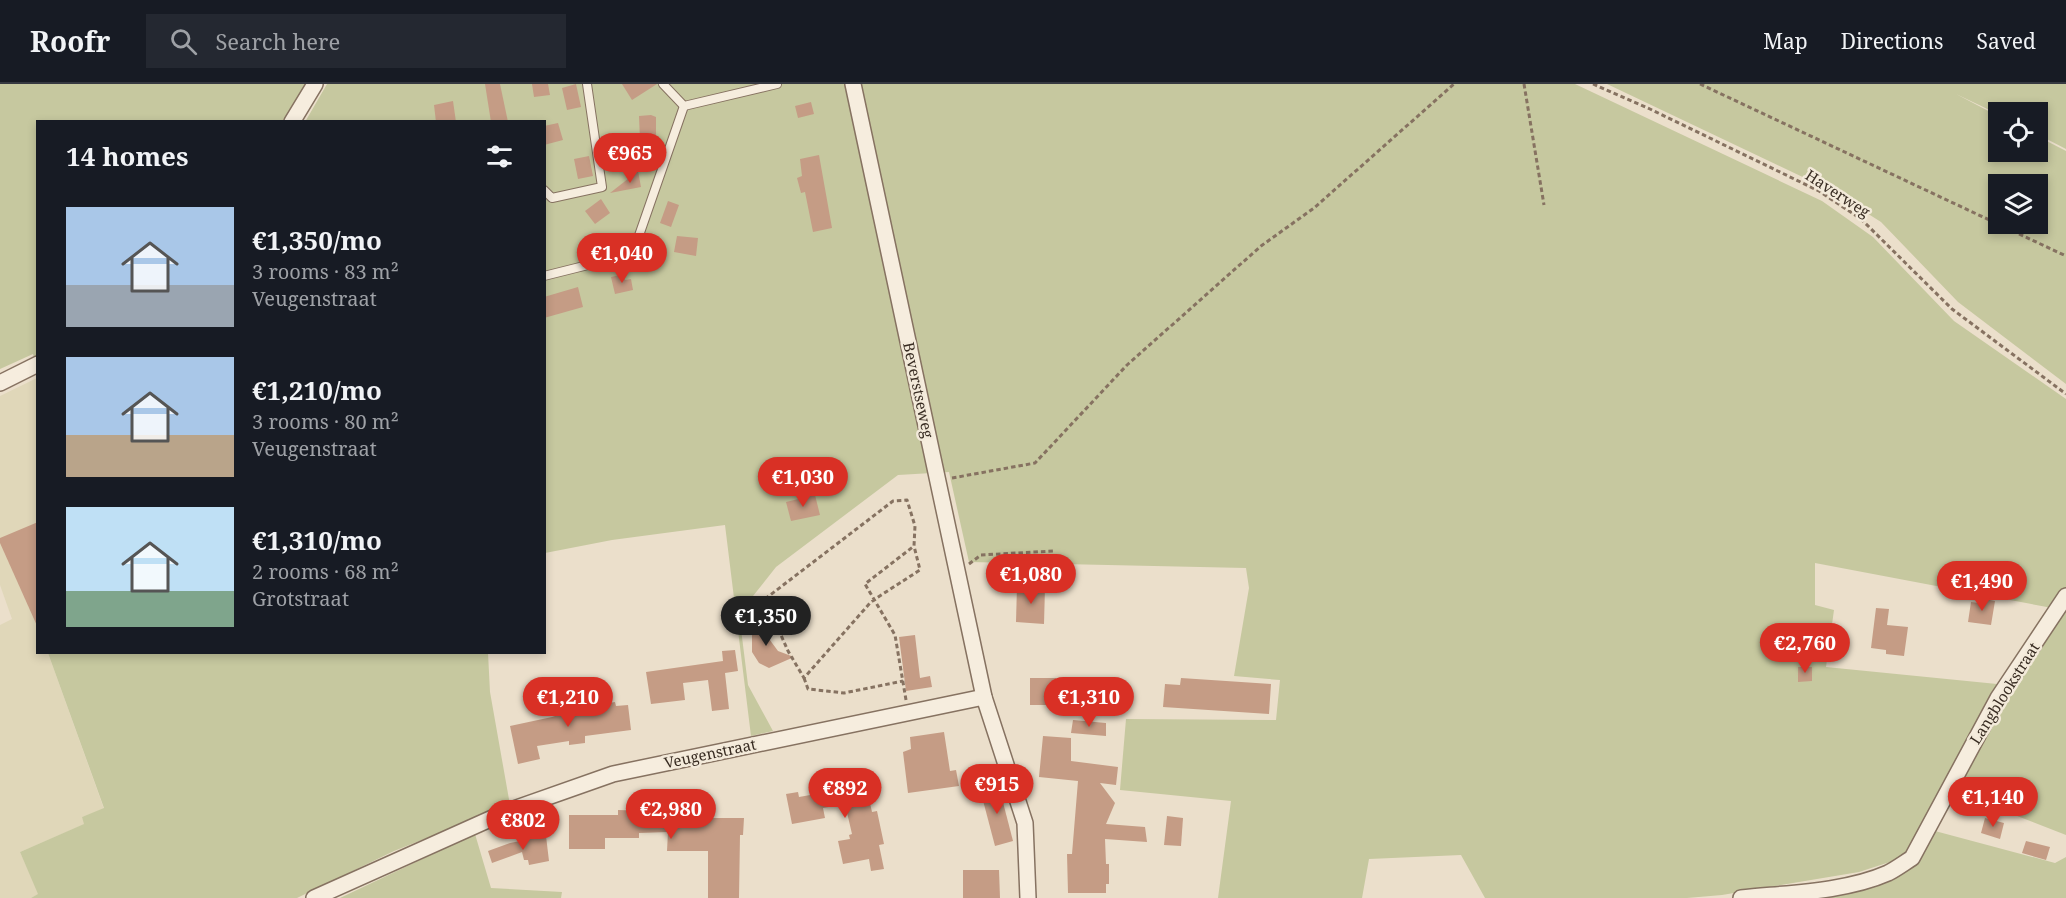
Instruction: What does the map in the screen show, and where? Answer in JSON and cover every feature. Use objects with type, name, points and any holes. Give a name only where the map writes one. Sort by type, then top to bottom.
[{"type":"street","points":[[293,120],[315,84]]},
{"type":"street","name":"Beverstseweg","points":[[853,84],[984,697],[1025,823],[1028,898]]},
{"type":"street","points":[[0,383],[36,365]]},
{"type":"street","name":"Langblookstraat","points":[[1741,898],[1818,890],[1849,884],[1888,873],[1912,858],[1998,698],[2066,596]]},
{"type":"street","name":"Veugenstraat","points":[[314,898],[508,811],[613,774],[984,697]]},
{"type":"lane","points":[[546,192],[552,198],[602,187],[587,84]]},
{"type":"lane","points":[[663,84],[684,106]]},
{"type":"lane","points":[[684,106],[777,84]]},
{"type":"lane","points":[[546,276],[616,258],[635,247],[684,106]]},
{"type":"path","points":[[939,481],[1035,463],[1127,365],[1261,246],[1314,208],[1454,84]]},
{"type":"path","points":[[1524,84],[1544,205]]},
{"type":"path","name":"Haverweg","points":[[1593,84],[1819,191],[1861,219],[1952,309],[2066,394]]},
{"type":"path","points":[[1700,84],[2066,256]]},
{"type":"path","points":[[804,678],[875,599],[920,570],[914,546],[915,526],[907,500],[893,501],[765,599],[808,689],[844,693],[903,681]]},
{"type":"path","points":[[909,711],[895,635],[865,584],[914,546]]},
{"type":"path","points":[[958,571],[981,555],[1053,551]]},
{"type":"shaded area","points":[[36,378],[36,654],[48,654],[104,809],[82,817],[85,824],[20,852],[39,894],[31,898],[0,898],[0,625],[12,619],[0,585],[0,396]]},
{"type":"green space","points":[[0,84],[306,84],[288,120],[36,120],[36,364],[33,354],[0,369]]},
{"type":"green space","points":[[327,84],[1575,84],[1822,201],[1873,237],[1954,321],[2066,399],[2066,835],[1999,809],[1952,797],[2004,699],[2063,610],[1815,563],[1815,605],[1834,610],[1826,667],[1997,684],[1908,851],[1896,860],[1859,872],[1722,895],[1687,898],[1485,898],[1461,855],[1369,859],[1362,898],[1218,898],[1231,801],[1120,790],[1126,719],[1276,720],[1280,680],[1234,676],[1249,588],[1246,568],[969,562],[949,472],[898,475],[776,567],[753,596],[741,629],[748,685],[773,731],[751,736],[725,525],[612,540],[546,553],[546,120],[306,120]]},
{"type":"green space","points":[[1607,84],[2066,84],[2066,149],[2048,140],[2048,102],[1988,102],[1988,109],[1956,94],[1988,111],[1988,162],[2048,162],[2048,142],[2066,151],[2066,384],[1958,302],[1881,222],[1832,191]]},
{"type":"green space","points":[[48,654],[488,654],[490,692],[510,805],[394,851],[297,898],[31,898],[38,894],[20,852],[84,824],[82,817],[104,808]]},
{"type":"green space","points":[[1935,831],[2055,863],[2066,857],[2066,898],[1807,898],[1919,859]]},
{"type":"green space","points":[[475,834],[491,888],[562,892],[561,898],[340,898]]},
{"type":"building","points":[[485,84],[500,84],[508,120],[491,120]]},
{"type":"building","points":[[532,84],[548,84],[550,95],[534,97]]},
{"type":"building","points":[[576,84],[581,107],[567,110],[562,88]]},
{"type":"building","points":[[622,84],[657,84],[632,100]]},
{"type":"building","points":[[453,101],[456,120],[436,120],[434,105]]},
{"type":"building","points":[[811,102],[814,114],[798,118],[795,106]]},
{"type":"building","points":[[639,116],[656,117],[656,139],[640,140]]},
{"type":"building","points":[[558,123],[563,140],[546,144],[546,126]]},
{"type":"building","points":[[819,155],[832,228],[813,232],[805,192],[801,193],[797,178],[802,176],[800,159]]},
{"type":"building","points":[[589,156],[593,176],[578,179],[574,159]]},
{"type":"building","points":[[638,171],[641,187],[610,193]]},
{"type":"building","points":[[601,199],[610,213],[595,224],[585,211]]},
{"type":"building","points":[[668,201],[679,205],[671,227],[660,223]]},
{"type":"building","points":[[677,236],[698,238],[696,256],[674,252]]},
{"type":"building","points":[[624,274],[625,280],[631,279],[633,290],[615,294],[611,277]]},
{"type":"building","points":[[578,287],[583,307],[546,317],[546,296]]},
{"type":"building","points":[[815,495],[820,515],[791,521],[786,502]]},
{"type":"building","points":[[36,523],[36,624],[0,543],[0,538]]},
{"type":"building","points":[[1017,586],[1045,587],[1044,624],[1016,622]]},
{"type":"building","points":[[1980,598],[1995,601],[1991,625],[1968,622],[1971,602],[1979,603]]},
{"type":"building","points":[[1876,608],[1889,609],[1887,625],[1908,627],[1904,656],[1886,654],[1886,650],[1871,648]]},
{"type":"building","points":[[758,612],[764,632],[778,651],[794,657],[769,668],[759,663],[752,652],[752,630]]},
{"type":"building","points":[[915,635],[920,678],[930,676],[932,687],[906,691],[899,637]]},
{"type":"building","points":[[735,650],[738,671],[725,673],[729,709],[712,711],[708,680],[683,683],[685,700],[651,704],[646,672],[723,661],[722,651]]},
{"type":"building","points":[[1798,667],[1812,667],[1812,681],[1798,682]]},
{"type":"building","points":[[1030,678],[1056,678],[1055,705],[1030,705]]},
{"type":"building","points":[[1181,678],[1271,684],[1269,714],[1163,707],[1165,684],[1180,685]]},
{"type":"building","points":[[615,702],[616,706],[628,705],[631,730],[585,736],[585,743],[569,745],[569,741],[537,746],[540,759],[518,764],[510,726],[552,717],[555,716],[554,712]]},
{"type":"building","points":[[1073,720],[1106,723],[1106,736],[1071,733]]},
{"type":"building","points":[[944,732],[950,771],[956,770],[959,786],[908,793],[903,752],[911,749],[910,737]]},
{"type":"building","points":[[1043,736],[1071,738],[1071,761],[1118,767],[1116,785],[1100,783],[1115,803],[1106,824],[1145,827],[1147,842],[1105,839],[1106,864],[1109,864],[1109,884],[1106,884],[1106,893],[1068,893],[1067,854],[1072,854],[1078,781],[1039,777]]},
{"type":"building","points":[[855,773],[857,786],[866,785],[872,812],[877,811],[884,844],[879,845],[884,869],[871,871],[869,859],[843,864],[838,841],[850,839],[849,835],[852,834],[845,804],[823,808],[825,818],[792,824],[786,794],[798,792],[799,797],[838,790],[836,777]]},
{"type":"building","points":[[998,783],[1013,841],[995,846],[980,789]]},
{"type":"building","points":[[618,810],[682,812],[682,820],[710,822],[710,818],[744,818],[743,835],[740,835],[739,898],[708,898],[708,851],[667,851],[668,832],[639,833],[639,838],[605,838],[605,849],[569,849],[569,815],[618,815]]},
{"type":"building","points":[[1167,816],[1183,818],[1181,846],[1164,845]]},
{"type":"building","points":[[1985,818],[2004,823],[2000,839],[1981,833]]},
{"type":"building","points":[[546,836],[549,861],[529,865],[528,860],[524,860],[522,852],[492,863],[488,851],[510,843]]},
{"type":"building","points":[[2026,841],[2050,847],[2046,860],[2022,853]]},
{"type":"building","points":[[963,870],[999,870],[1000,898],[963,898]]}]
